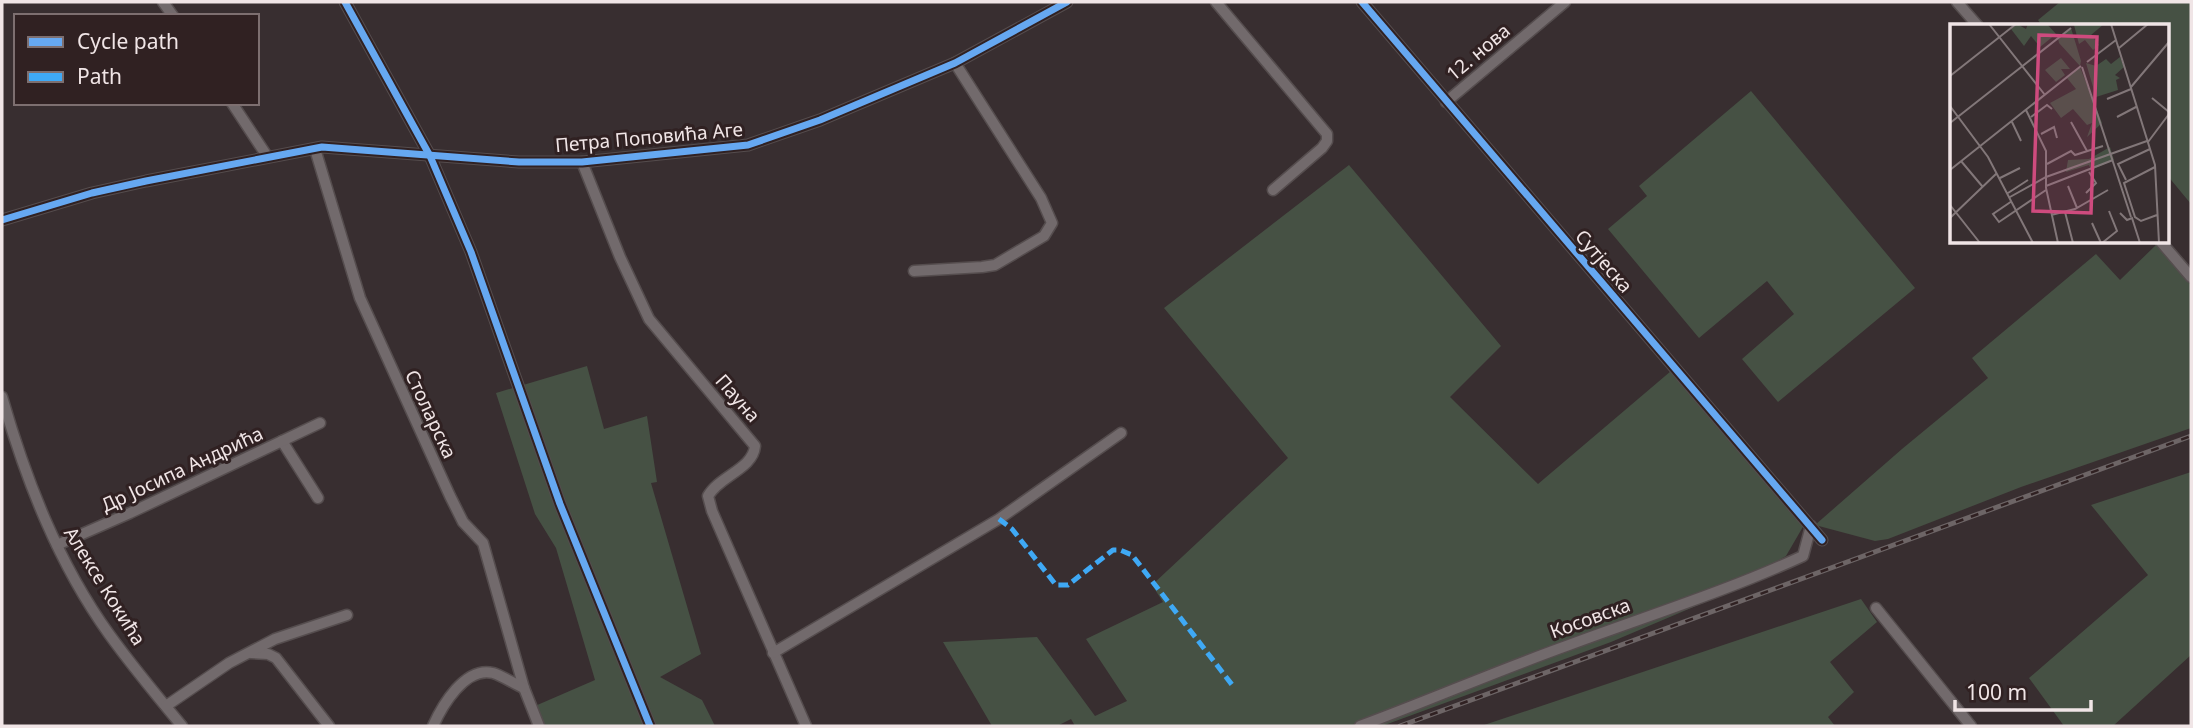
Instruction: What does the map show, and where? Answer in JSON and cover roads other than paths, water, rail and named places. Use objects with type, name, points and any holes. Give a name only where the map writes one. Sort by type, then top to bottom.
[{"type":"street","points":[[345,2],[430,156],[471,252],[560,504],[650,726]]},
{"type":"street","name":"Петра Поповића Аге","points":[[2,220],[92,193],[267,156],[315,149],[519,162],[582,162],[748,145],[820,120],[955,63],[1067,2]]},
{"type":"street","points":[[1216,2],[1327,134],[1327,141],[1322,148],[1273,190]]},
{"type":"street","name":"Сутјеска","points":[[1362,2],[1822,540]]},
{"type":"street","name":"12. нова","points":[[1446,102],[1565,2]]},
{"type":"street","points":[[1957,2],[1976,24]]},
{"type":"street","points":[[914,271],[995,265],[1044,236],[1052,226],[1052,217],[955,63]]},
{"type":"street","points":[[233,105],[267,156]]},
{"type":"street","name":"Столарска","points":[[315,149],[360,298],[463,522],[483,543],[524,688]]},
{"type":"street","name":"Пауна","points":[[582,162],[620,257],[649,319],[755,446],[754,454],[748,461],[713,488],[708,496],[712,511],[806,726]]},
{"type":"street","points":[[2162,243],[2191,277]]},
{"type":"street","name":"Алексе Кокића","points":[[2,399],[30,485],[57,545],[108,632],[182,726]]},
{"type":"street","name":"Др Јосипа Андрића","points":[[57,545],[320,423]]},
{"type":"street","points":[[773,653],[999,519],[1121,433]]},
{"type":"street","name":"Др Јосипа Андрића","points":[[282,441],[318,498]]},
{"type":"street","name":"Косовска","points":[[1360,726],[1551,651],[1651,614],[1700,600],[1783,565],[1803,556],[1811,526]]},
{"type":"street","points":[[1877,608],[1971,726]]},
{"type":"street","points":[[166,706],[248,653],[275,639],[347,615]]},
{"type":"street","points":[[248,653],[276,657],[329,726]]},
{"type":"street","points":[[433,726],[448,697],[472,676],[491,673],[524,688],[539,726]]},
{"type":"railway","points":[[1400,726],[2191,436]]}]
